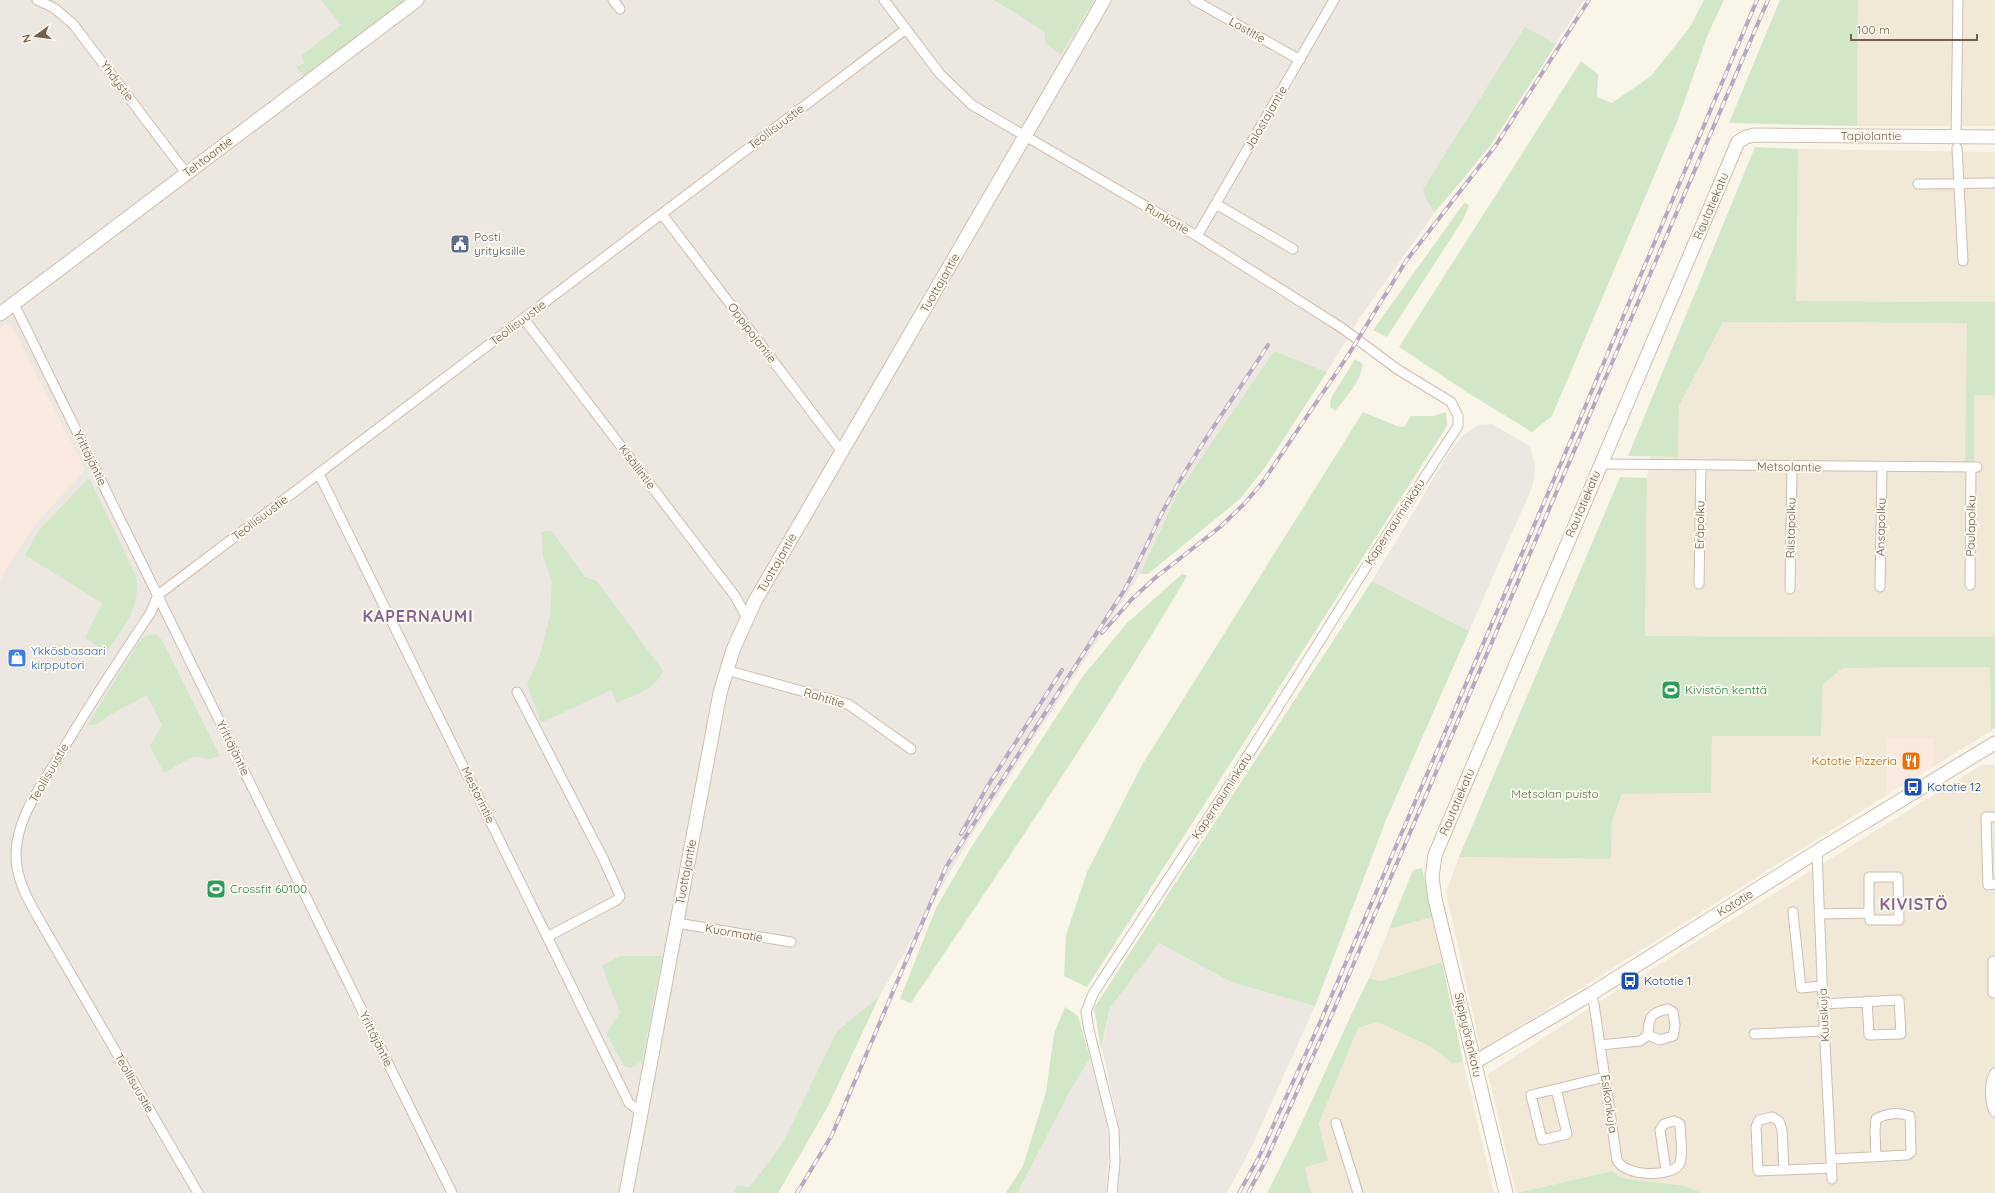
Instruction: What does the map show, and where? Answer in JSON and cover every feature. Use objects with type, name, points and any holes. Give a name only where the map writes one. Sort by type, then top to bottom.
[{"type":"street","name":"Yhdystie","points":[[37,0],[54,8],[73,24],[186,173]]},
{"type":"street","name":"Tehtaantie","points":[[0,314],[417,0]]},
{"type":"street","points":[[613,0],[620,9]]},
{"type":"street","name":"Runkotie","points":[[884,0],[954,89],[972,106],[1197,236],[1342,328],[1397,369],[1450,402],[1458,416],[1458,426]]},
{"type":"street","name":"Tuottajantie","points":[[626,1193],[720,694],[726,670],[747,618],[1104,0]]},
{"type":"street","name":"Lastitie","points":[[1194,0],[1300,60]]},
{"type":"street","name":"Jalostajantie","points":[[1197,236],[1334,0]]},
{"type":"street","points":[[1958,0],[1957,142],[1963,261]]},
{"type":"street","name":"Teollisuustie","points":[[198,1193],[26,896],[18,876],[16,855],[18,835],[27,812],[81,720],[151,612],[158,595],[906,29]]},
{"type":"street","name":"Tapiolantie","points":[[1746,137],[1754,135],[1957,142],[1995,137]]},
{"type":"street","name":"Rautatiekatu","points":[[1432,877],[1435,855],[1600,464],[1738,142],[1746,137]]},
{"type":"street","points":[[1918,184],[1993,183]]},
{"type":"street","points":[[1216,204],[1293,249]]},
{"type":"street","name":"Oppipojantie","points":[[662,214],[842,452]]},
{"type":"street","name":"Yrittäjäntie","points":[[14,304],[452,1193]]},
{"type":"street","name":"Kisällintie","points":[[524,319],[735,596],[747,618]]},
{"type":"street","name":"Kapernauminkatu","points":[[1112,1193],[1115,1162],[1114,1130],[1089,1030],[1086,1012],[1091,1000],[1220,800],[1368,564],[1458,426]]},
{"type":"street","name":"Metsolantie","points":[[1600,464],[1974,468]]},
{"type":"street","name":"Eräpolku","points":[[1699,584],[1701,465]]},
{"type":"street","name":"Riistapolku","points":[[1790,589],[1792,467]]},
{"type":"street","name":"Ansapolku","points":[[1880,587],[1882,468]]},
{"type":"street","name":"Paulapolku","points":[[1970,585],[1974,468]]},
{"type":"street","name":"Mestarintie","points":[[319,474],[629,1103],[642,1113]]},
{"type":"street","name":"Rahtitie","points":[[726,670],[848,704],[911,749]]},
{"type":"street","points":[[517,692],[603,858],[620,896],[617,900],[547,937]]},
{"type":"street","name":"Kototie","points":[[1475,1062],[1591,994],[1817,852],[1995,743]]},
{"type":"street","points":[[1995,816],[1986,817],[1988,885],[1995,884]]},
{"type":"street","name":"Kuusikuja","points":[[1817,852],[1824,1031],[1832,1179]]},
{"type":"street","name":"Siipipyöränkatu","points":[[1432,877],[1506,1193]]},
{"type":"street","points":[[1869,877],[1898,877],[1899,920],[1870,920],[1869,913],[1869,877]]},
{"type":"street","points":[[1793,912],[1801,988],[1822,986]]},
{"type":"street","points":[[1819,914],[1869,913]]},
{"type":"street","name":"Kuormatie","points":[[677,923],[791,942]]},
{"type":"street","points":[[1995,961],[1993,961],[1993,993],[1995,993]]},
{"type":"street","name":"Esikonkuja","points":[[1591,994],[1594,1004],[1610,1120],[1619,1165],[1633,1172],[1666,1171]]},
{"type":"street","points":[[1823,1004],[1867,1001],[1899,1000],[1901,1034],[1869,1035],[1867,1001]]},
{"type":"street","points":[[1754,1034],[1824,1031]]},
{"type":"street","points":[[1600,1045],[1640,1041],[1648,1036]]},
{"type":"street","points":[[1995,1073],[1991,1078],[1992,1107],[1995,1112]]},
{"type":"street","points":[[1556,1089],[1567,1134],[1542,1140],[1531,1095],[1605,1077]]},
{"type":"street","points":[[1784,1170],[1782,1130],[1779,1121],[1772,1117],[1759,1120],[1756,1127],[1758,1171],[1784,1170],[1876,1157],[1907,1155],[1911,1152],[1910,1116],[1899,1113],[1886,1114],[1876,1119],[1876,1157]]},
{"type":"street","points":[[1674,1121],[1680,1124],[1681,1157],[1679,1164],[1672,1170],[1666,1171],[1660,1130],[1664,1124],[1674,1121]]},
{"type":"street","points":[[1336,1123],[1358,1193]]},
{"type":"shaded area","points":[[0,0],[1584,0],[1490,146],[1435,212],[1361,316],[1327,372],[1274,351],[1178,492],[1140,574],[968,841],[879,997],[828,1106],[778,1193],[0,1193],[0,582],[8,566],[37,522],[85,470],[13,328],[5,324],[0,328]]},
{"type":"shaded area","points":[[1858,0],[1995,0],[1995,126],[1857,126]]},
{"type":"shaded area","points":[[1798,149],[1995,152],[1995,302],[1795,301]]},
{"type":"shaded area","points":[[1723,322],[1967,323],[1974,462],[1974,395],[1995,395],[1995,637],[1645,636],[1647,478],[1650,457],[1678,457],[1679,406]]},
{"type":"shaded area","points":[[5,324],[13,328],[85,470],[37,522],[0,582],[0,328]]},
{"type":"shaded area","points":[[1492,424],[1530,446],[1535,466],[1533,485],[1469,631],[1372,581],[1448,454],[1464,434],[1478,425]]},
{"type":"shaded area","points":[[1990,667],[1991,731],[1933,767],[1933,738],[1887,738],[1887,795],[1481,1051],[1446,892],[1459,857],[1610,859],[1612,821],[1622,794],[1711,793],[1712,736],[1821,736],[1823,684],[1843,668]]},
{"type":"shaded area","points":[[1887,738],[1933,738],[1933,767],[1887,795]]},
{"type":"shaded area","points":[[1982,765],[1995,765],[1995,1193],[1702,1193],[1685,1186],[1622,1178],[1612,1171],[1516,1193],[1488,1074],[1599,1002]]},
{"type":"shaded area","points":[[1432,917],[1442,962],[1381,981],[1369,978],[1389,929]]},
{"type":"shaded area","points":[[1159,943],[1231,982],[1315,1006],[1252,1146],[1227,1193],[1118,1193],[1121,1153],[1119,1128],[1102,1048],[1110,1008]]},
{"type":"shaded area","points":[[1378,1022],[1431,1047],[1453,1064],[1463,1061],[1494,1193],[1311,1193],[1305,1167],[1328,1161],[1319,1123],[1358,1028]]},
{"type":"shaded area","points":[[1090,1058],[1106,1119],[1109,1152],[1106,1193],[1020,1193],[1019,1190],[1069,1093]]},
{"type":"green space","points":[[321,0],[405,0],[305,78],[296,67],[304,63],[302,55],[341,25]]},
{"type":"green space","points":[[994,0],[1094,0],[1061,55],[1045,43],[1045,32]]},
{"type":"green space","points":[[1704,0],[1724,0],[1708,34],[1677,122],[1552,416],[1532,432],[1468,393],[1399,347],[1581,61],[1598,74],[1597,97],[1612,103],[1651,76],[1690,27]]},
{"type":"green space","points":[[1780,0],[1858,0],[1857,126],[1729,123]]},
{"type":"green space","points":[[1525,27],[1556,44],[1490,146],[1435,212],[1427,201],[1423,189]]},
{"type":"green space","points":[[1755,147],[1798,149],[1796,301],[1995,302],[1995,395],[1974,395],[1974,462],[1965,462],[1967,323],[1723,322],[1679,406],[1678,457],[1628,456]]},
{"type":"green space","points":[[1464,203],[1469,205],[1464,218],[1387,337],[1373,330]]},
{"type":"green space","points":[[1274,351],[1327,372],[1266,466],[1240,499],[1148,574],[1140,574],[1178,492]]},
{"type":"green space","points":[[1355,359],[1363,364],[1359,377],[1352,389],[1335,411],[1330,407],[1331,398]]},
{"type":"green space","points":[[1363,412],[1397,426],[1404,427],[1411,416],[1433,416],[1446,412],[1447,426],[1087,987],[1064,976],[1066,935],[1087,872],[1142,765]]},
{"type":"green space","name":"Metsolan puisto","points":[[1620,477],[1647,478],[1645,636],[1995,637],[1995,728],[1991,731],[1990,667],[1843,668],[1823,684],[1821,736],[1712,736],[1711,793],[1622,794],[1612,821],[1611,859],[1459,857]]},
{"type":"green space","points":[[89,478],[136,576],[137,588],[134,607],[125,625],[107,652],[85,638],[102,603],[25,555],[39,530]]},
{"type":"green space","points":[[552,531],[585,577],[597,581],[663,671],[660,677],[650,687],[617,703],[611,690],[541,723],[527,684],[540,655],[550,615],[552,582],[543,556],[541,532]]},
{"type":"green space","points":[[1182,574],[1187,576],[1154,631],[1121,685],[1017,845],[911,1003],[900,999],[936,908],[972,846],[1083,676],[1127,623]]},
{"type":"green space","points":[[1372,581],[1469,631],[1386,820],[1315,1006],[1231,982],[1159,943],[1110,1008],[1101,1048],[1094,1008]]},
{"type":"green space","points":[[155,634],[162,640],[220,756],[210,759],[194,756],[164,773],[150,746],[162,725],[147,695],[108,716],[96,725],[87,725],[141,639],[148,635]]},
{"type":"green space","points":[[1422,868],[1432,917],[1389,929],[1413,870]]},
{"type":"green space","points":[[620,956],[662,956],[642,1061],[631,1068],[624,1066],[606,1033],[620,1013],[602,966]]},
{"type":"green space","points":[[1442,962],[1463,1061],[1453,1064],[1431,1047],[1378,1022],[1358,1028],[1319,1123],[1328,1161],[1305,1167],[1311,1193],[1267,1193],[1294,1140],[1369,978],[1381,981]]},
{"type":"green space","points":[[879,997],[828,1106],[778,1193],[734,1193],[737,1186],[750,1187],[783,1143],[837,1031]]},
{"type":"green space","points":[[1065,1007],[1078,1016],[1090,1058],[1069,1093],[1019,1190],[1020,1193],[1006,1193],[1023,1166],[1046,1092],[1054,1034]]},
{"type":"green space","points":[[1612,1171],[1622,1178],[1685,1186],[1702,1193],[1516,1193]]},
{"type":"railway","points":[[1102,633],[1132,599],[1155,578],[1220,527],[1244,504],[1262,483],[1347,357],[1406,261],[1496,145],[1589,0]]},
{"type":"railway","points":[[1239,1193],[1259,1157],[1322,1018],[1577,426],[1757,0]]},
{"type":"railway","points":[[1248,1193],[1266,1160],[1329,1021],[1768,0]]},
{"type":"railway","points":[[797,1193],[832,1135],[946,867],[1125,589],[1161,515],[1185,471],[1268,345]]},
{"type":"railway","points":[[961,834],[987,787],[1062,670]]},
{"type":"place","name":"Posti yrityksille","points":[[460,244]]},
{"type":"place","name":"Ykkösbasaari kirpputori","points":[[17,658]]},
{"type":"place","name":"Kivistön kenttä","points":[[1671,690]]},
{"type":"place","name":"Kototie Pizzeria","points":[[1911,761]]},
{"type":"place","name":"Kototie 12","points":[[1913,787]]},
{"type":"place","name":"Crossfit 60100","points":[[216,889]]},
{"type":"place","name":"Kototie 1","points":[[1630,981]]},
{"type":"district","name":"KAPERNAUMI","points":[[418,616]]},
{"type":"district","name":"KIVISTÖ","points":[[1914,904]]}]
